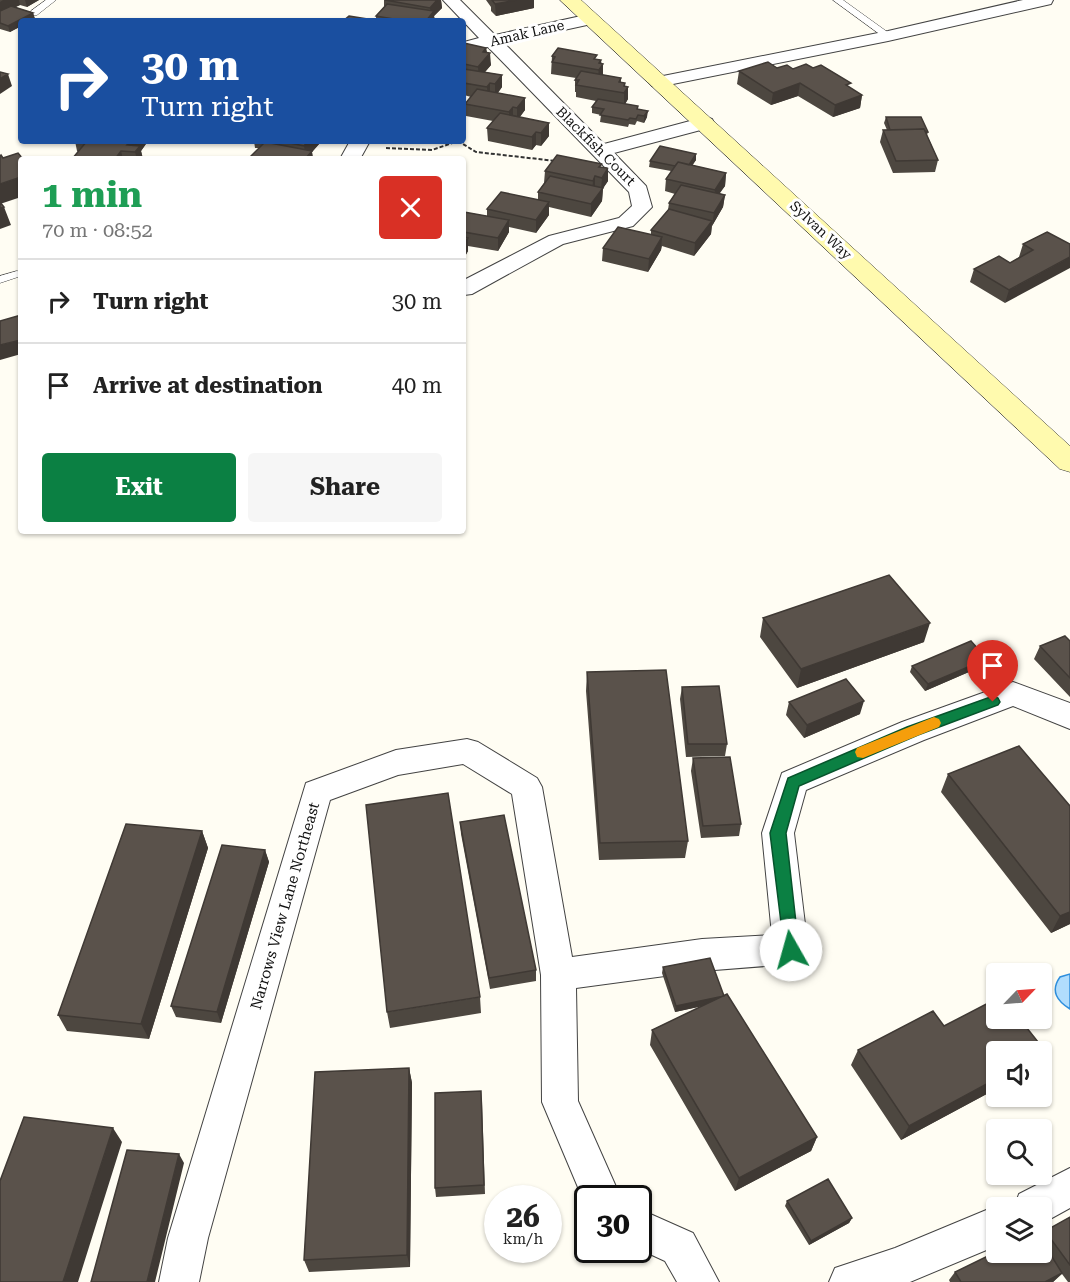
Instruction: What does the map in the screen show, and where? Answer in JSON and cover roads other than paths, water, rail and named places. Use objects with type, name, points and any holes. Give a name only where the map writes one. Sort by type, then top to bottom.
[{"type":"main road","name":"Sylvan Way","points":[[570,0],[1070,462]]},
{"type":"street","name":"Blackfish Court","points":[[451,0],[603,150],[639,190],[642,207],[626,222],[556,240],[466,288]]},
{"type":"street","points":[[658,82],[888,36],[1045,0]]},
{"type":"street","name":"Amak Lane","points":[[466,47],[590,19]]},
{"type":"street","points":[[603,150],[705,123]]},
{"type":"street","points":[[558,975],[702,955],[791,950],[778,833],[793,782],[913,731],[1013,694],[1065,713],[1070,717]]},
{"type":"street","name":"Narrows View Lane Northeast","points":[[179,1282],[188,1238],[283,917],[317,792],[396,763],[467,751],[526,787],[558,975],[560,1102],[596,1185]]},
{"type":"street","points":[[1052,1198],[1070,1188]]},
{"type":"street","points":[[849,1282],[895,1268],[986,1230]]},
{"type":"street","points":[[652,1235],[679,1247],[699,1282]]},
{"type":"lane","points":[[34,13],[52,0]]},
{"type":"lane","points":[[837,0],[888,36]]},
{"type":"lane","points":[[0,280],[17,274]]},
{"type":"water","points":[[1070,974],[1070,1009],[1058,999],[1055,991],[1060,977]]}]
